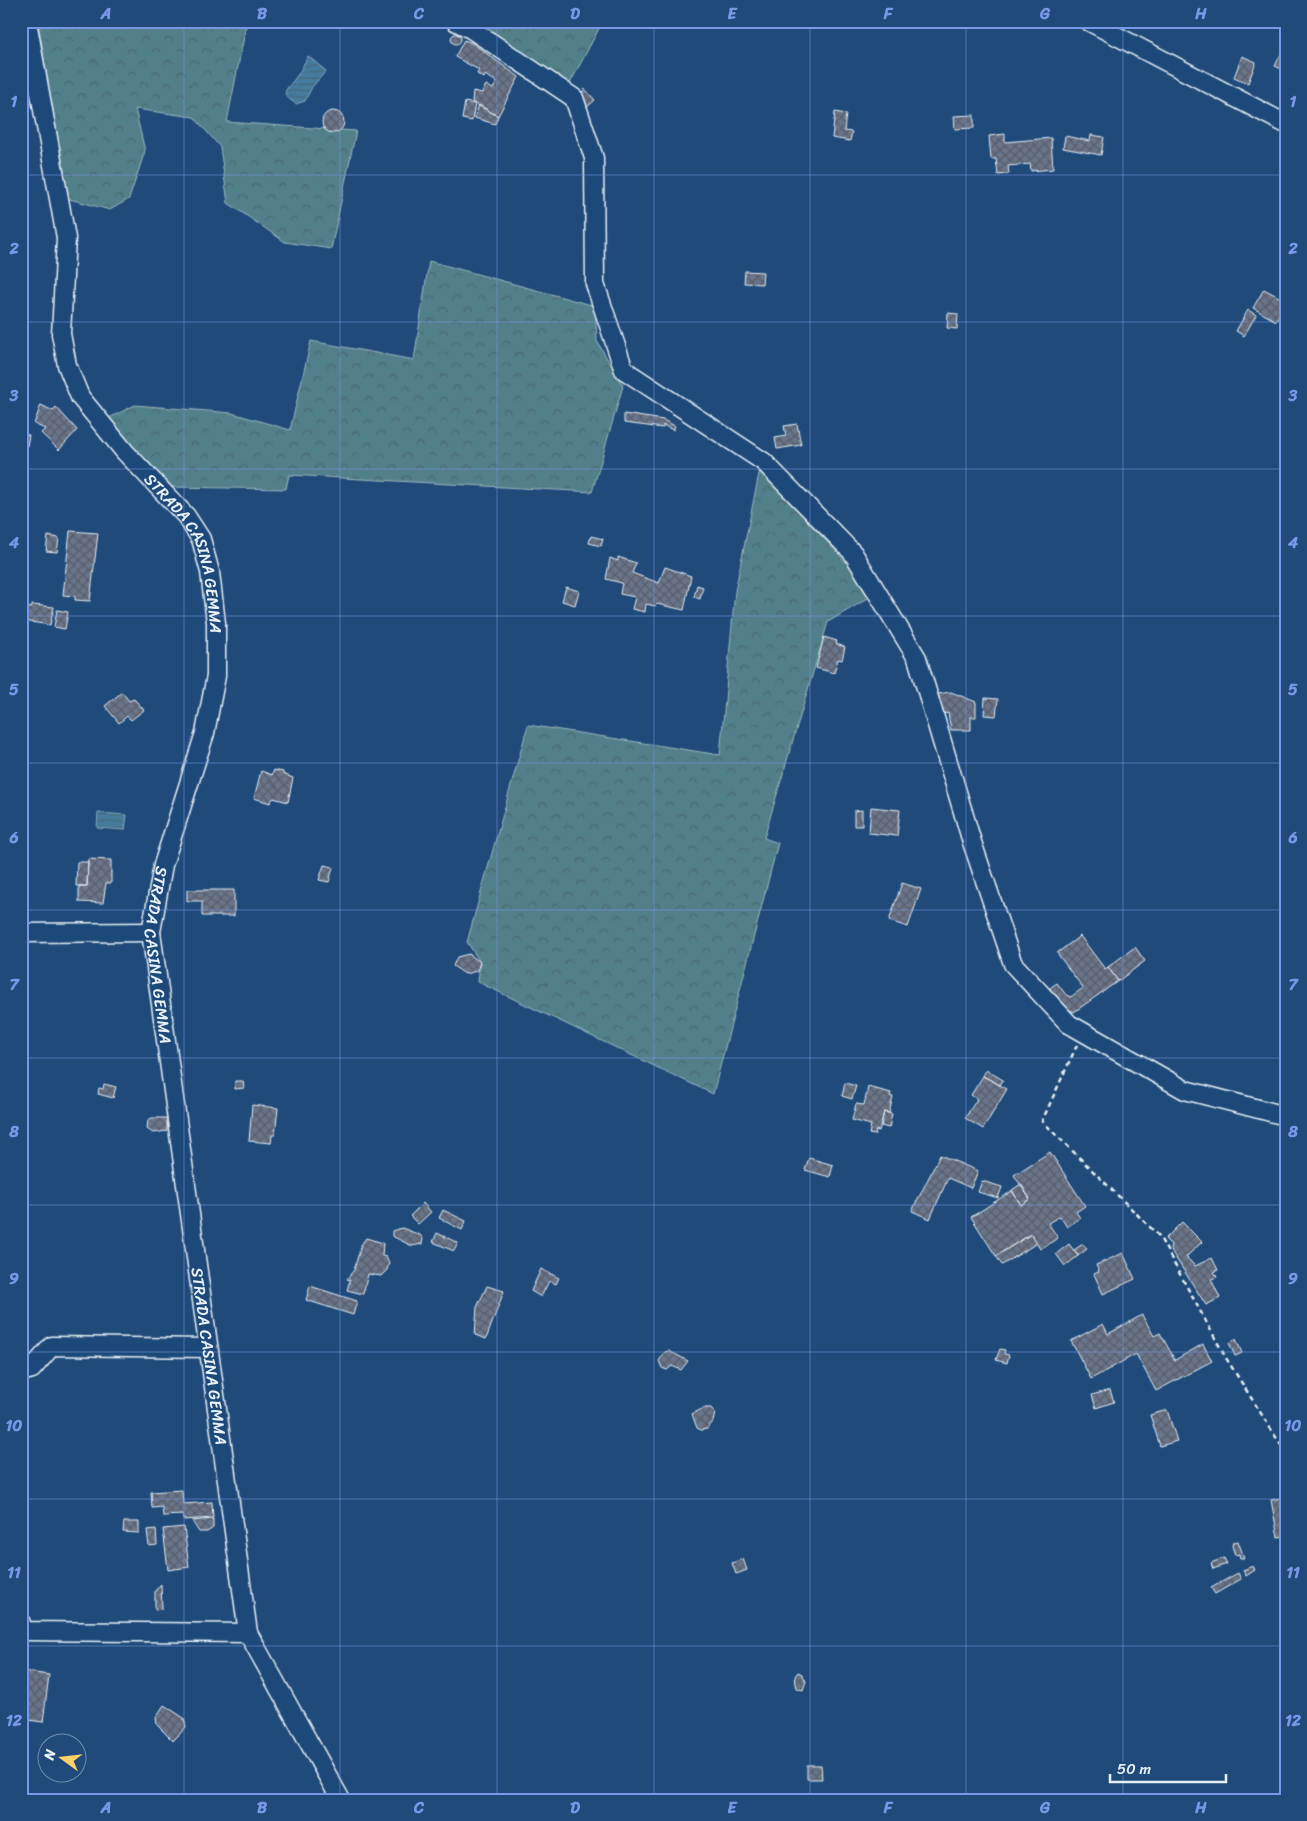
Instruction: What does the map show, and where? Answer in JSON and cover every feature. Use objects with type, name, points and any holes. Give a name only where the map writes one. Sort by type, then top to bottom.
[{"type":"street","name":"STRADA CASINA GEMMA","points":[[27,21],[66,238],[61,334],[67,365],[80,397],[125,452],[186,516],[201,538],[210,572],[216,623],[216,676],[205,733],[163,865],[150,932],[248,1633],[341,1800]]},
{"type":"street","points":[[455,21],[471,29],[574,98],[594,158],[595,284],[624,370],[764,462],[852,553],[918,658],[972,842],[1013,964],[1068,1024],[1185,1090],[1286,1116]]},
{"type":"street","points":[[1088,21],[1286,124]]},
{"type":"street","points":[[21,933],[150,932]]},
{"type":"street","points":[[21,1372],[32,1369],[52,1346],[208,1348]]},
{"type":"street","points":[[21,1623],[23,1631],[248,1633]]},
{"type":"path","points":[[1082,1032],[1042,1121],[1159,1236],[1226,1358],[1286,1454]]},
{"type":"green space","points":[[38,21],[247,21],[227,122],[356,131],[331,249],[285,242],[228,203],[220,147],[194,117],[135,109],[145,151],[129,199],[110,210],[66,198]]},
{"type":"green space","points":[[473,21],[603,21],[566,91]]},
{"type":"green space","points":[[429,261],[595,306],[597,341],[623,386],[592,492],[289,475],[286,489],[170,487],[107,419],[135,405],[232,413],[290,430],[311,341],[414,360]]},
{"type":"green space","points":[[760,469],[875,594],[828,622],[764,838],[778,843],[713,1094],[478,982],[480,962],[467,942],[528,725],[720,755],[735,591]]},
{"type":"water","points":[[308,56],[326,71],[312,87],[305,101],[296,104],[285,94]]},
{"type":"water","points":[[98,813],[127,815],[125,830],[97,828]]},
{"type":"building","points":[[454,34],[458,34],[461,39],[460,43],[454,44],[451,41],[451,37]]},
{"type":"building","points":[[464,40],[472,43],[519,77],[498,116],[472,102],[473,91],[482,93],[486,85],[493,89],[497,82],[485,75],[484,78],[477,74],[479,70],[455,57]]},
{"type":"building","points":[[1283,50],[1286,51],[1286,71],[1275,66]]},
{"type":"building","points":[[1242,56],[1256,62],[1248,83],[1234,77]]},
{"type":"building","points":[[585,89],[595,100],[586,108],[577,97]]},
{"type":"building","points":[[465,102],[475,104],[472,121],[462,119]]},
{"type":"building","points":[[479,105],[498,116],[495,124],[475,118]]},
{"type":"building","points":[[333,111],[341,114],[344,122],[341,130],[333,133],[325,130],[322,122],[325,114]]},
{"type":"building","points":[[835,112],[846,114],[844,131],[852,132],[850,141],[832,138]]},
{"type":"building","points":[[974,115],[974,128],[955,129],[954,116]]},
{"type":"building","points":[[1005,134],[1005,142],[1051,138],[1053,169],[1031,171],[1030,164],[1008,166],[1009,174],[998,175],[996,159],[991,159],[989,136]]},
{"type":"building","points":[[1091,135],[1104,137],[1101,155],[1063,148],[1065,136],[1090,141]]},
{"type":"building","points":[[745,271],[763,272],[762,284],[744,283]]},
{"type":"building","points":[[1264,289],[1286,301],[1276,321],[1253,308]]},
{"type":"building","points":[[1248,310],[1256,315],[1244,336],[1236,331]]},
{"type":"building","points":[[948,313],[958,314],[957,329],[947,328]]},
{"type":"building","points":[[41,405],[53,411],[56,407],[77,430],[59,450],[41,433],[45,429],[34,424]]},
{"type":"building","points":[[624,414],[663,420],[675,426],[673,430],[663,425],[663,428],[624,423]]},
{"type":"building","points":[[797,424],[801,445],[777,449],[775,438],[786,436],[784,426]]},
{"type":"building","points":[[22,434],[29,435],[27,446],[21,445]]},
{"type":"building","points":[[70,531],[98,533],[90,601],[75,600],[75,596],[63,595]]},
{"type":"building","points":[[48,536],[59,538],[57,552],[46,551]]},
{"type":"building","points":[[591,536],[603,539],[601,546],[589,543]]},
{"type":"building","points":[[618,557],[636,563],[632,573],[659,583],[665,567],[691,576],[684,610],[657,604],[655,606],[646,604],[645,612],[632,609],[635,597],[620,594],[622,583],[606,579],[610,558],[618,561]]},
{"type":"building","points":[[697,585],[703,587],[700,599],[694,597]]},
{"type":"building","points":[[566,587],[579,591],[575,605],[562,601]]},
{"type":"building","points":[[32,605],[54,607],[50,625],[24,621],[26,607],[32,608]]},
{"type":"building","points":[[57,610],[68,612],[65,629],[54,627]]},
{"type":"building","points":[[824,637],[837,641],[836,644],[845,647],[842,660],[838,659],[834,673],[816,668]]},
{"type":"building","points":[[122,692],[129,701],[134,699],[144,710],[131,720],[127,716],[119,723],[105,706]]},
{"type":"building","points":[[951,692],[976,702],[976,717],[971,717],[971,730],[951,730],[948,713],[942,714],[938,694]]},
{"type":"building","points":[[985,698],[998,699],[996,716],[984,715]]},
{"type":"building","points":[[274,770],[283,772],[283,774],[293,778],[288,802],[273,798],[270,803],[254,798],[261,771],[272,775]]},
{"type":"building","points":[[871,807],[900,810],[897,836],[869,833]]},
{"type":"building","points":[[862,810],[862,826],[854,826],[854,811]]},
{"type":"building","points":[[88,859],[111,860],[111,883],[106,883],[103,903],[79,902],[79,886],[87,886]]},
{"type":"building","points":[[77,862],[88,862],[87,886],[76,886]]},
{"type":"building","points":[[324,865],[333,867],[329,882],[319,880]]},
{"type":"building","points":[[902,883],[921,889],[908,927],[889,921]]},
{"type":"building","points":[[187,890],[234,890],[234,916],[202,916],[202,901],[187,901]]},
{"type":"building","points":[[1080,936],[1105,969],[1108,967],[1118,981],[1074,1012],[1058,1004],[1051,994],[1050,988],[1057,983],[1066,995],[1071,997],[1083,988],[1057,953]]},
{"type":"building","points":[[1135,947],[1145,961],[1118,981],[1108,967]]},
{"type":"building","points":[[469,954],[480,962],[477,971],[465,974],[453,966],[457,957]]},
{"type":"building","points":[[986,1070],[1003,1080],[1000,1085],[983,1076]]},
{"type":"building","points":[[983,1076],[1007,1089],[983,1129],[965,1118],[977,1099],[971,1095]]},
{"type":"building","points":[[235,1081],[243,1081],[244,1088],[235,1089]]},
{"type":"building","points":[[845,1083],[856,1086],[852,1099],[842,1096]]},
{"type":"building","points":[[104,1084],[116,1087],[113,1098],[98,1094],[99,1088],[103,1089]]},
{"type":"building","points":[[868,1087],[891,1093],[890,1096],[893,1097],[889,1113],[884,1112],[879,1131],[876,1130],[875,1135],[869,1134],[871,1125],[852,1120],[856,1104],[864,1105]]},
{"type":"building","points":[[252,1105],[278,1108],[275,1135],[272,1135],[271,1143],[249,1141]]},
{"type":"building","points":[[884,1112],[892,1114],[889,1128],[881,1126]]},
{"type":"building","points":[[152,1118],[167,1118],[167,1131],[153,1133],[147,1129],[148,1120]]},
{"type":"building","points":[[1050,1152],[1085,1206],[1076,1212],[1080,1218],[1067,1227],[1060,1216],[1048,1223],[1058,1238],[1040,1249],[1031,1234],[996,1256],[971,1217],[1012,1191],[1021,1205],[1030,1199],[1014,1175]]},
{"type":"building","points":[[940,1155],[978,1171],[971,1188],[948,1178],[930,1219],[912,1211]]},
{"type":"building","points":[[809,1158],[833,1165],[830,1177],[805,1170]]},
{"type":"building","points":[[982,1181],[1002,1187],[998,1198],[978,1192]]},
{"type":"building","points":[[1021,1184],[1030,1199],[1021,1205],[1012,1190]]},
{"type":"building","points":[[423,1203],[431,1212],[418,1224],[410,1216]]},
{"type":"building","points":[[443,1210],[466,1221],[462,1230],[439,1218]]},
{"type":"building","points":[[1182,1222],[1202,1242],[1186,1257],[1195,1266],[1212,1258],[1218,1270],[1214,1272],[1217,1277],[1211,1279],[1220,1298],[1206,1305],[1170,1249],[1171,1245],[1165,1239]]},
{"type":"building","points":[[402,1228],[420,1235],[423,1238],[422,1244],[412,1246],[392,1236],[392,1231]]},
{"type":"building","points":[[437,1233],[458,1243],[454,1251],[433,1242]]},
{"type":"building","points":[[1031,1234],[1037,1243],[1002,1265],[996,1256]]},
{"type":"building","points":[[366,1238],[383,1243],[382,1256],[386,1257],[389,1263],[387,1270],[381,1276],[368,1274],[363,1294],[347,1290],[350,1280],[347,1279],[354,1270],[361,1245]]},
{"type":"building","points":[[1069,1244],[1078,1256],[1065,1266],[1056,1254]]},
{"type":"building","points":[[1083,1244],[1087,1249],[1078,1256],[1074,1250]]},
{"type":"building","points":[[1123,1253],[1135,1279],[1103,1294],[1094,1274],[1099,1272],[1096,1265]]},
{"type":"building","points":[[541,1269],[559,1278],[556,1284],[549,1281],[541,1297],[531,1291]]},
{"type":"building","points":[[310,1286],[357,1301],[353,1315],[306,1300]]},
{"type":"building","points":[[487,1286],[504,1291],[486,1339],[475,1335],[477,1307]]},
{"type":"building","points":[[1142,1315],[1154,1336],[1160,1333],[1175,1360],[1203,1344],[1212,1361],[1156,1391],[1136,1354],[1091,1379],[1071,1341],[1103,1324],[1108,1334]]},
{"type":"building","points":[[1236,1339],[1242,1353],[1235,1356],[1229,1343]]},
{"type":"building","points":[[21,1344],[27,1344],[28,1361],[21,1361]]},
{"type":"building","points":[[1000,1349],[1005,1350],[1004,1354],[1009,1355],[1007,1363],[996,1360]]},
{"type":"building","points":[[669,1351],[688,1361],[681,1370],[672,1366],[667,1370],[662,1368],[659,1361],[665,1352]]},
{"type":"building","points":[[1110,1390],[1114,1402],[1096,1408],[1092,1395]]},
{"type":"building","points":[[704,1408],[711,1408],[715,1413],[713,1422],[707,1429],[701,1430],[697,1428],[692,1414]]},
{"type":"building","points":[[1167,1410],[1177,1441],[1160,1446],[1150,1415]]},
{"type":"building","points":[[182,1490],[183,1504],[212,1502],[213,1518],[183,1520],[183,1515],[163,1516],[162,1507],[152,1508],[151,1492]]},
{"type":"building","points":[[1286,1497],[1286,1536],[1278,1537],[1271,1500]]},
{"type":"building","points":[[213,1519],[213,1528],[207,1532],[199,1532],[192,1521]]},
{"type":"building","points":[[124,1522],[139,1522],[139,1533],[123,1532]]},
{"type":"building","points":[[184,1527],[189,1567],[168,1570],[163,1529]]},
{"type":"building","points":[[156,1529],[157,1545],[149,1546],[147,1530]]},
{"type":"building","points":[[1238,1541],[1244,1558],[1240,1558],[1239,1554],[1235,1555],[1232,1546],[1233,1542]]},
{"type":"building","points":[[1224,1558],[1227,1564],[1213,1569],[1211,1563]]},
{"type":"building","points":[[743,1559],[747,1570],[736,1574],[732,1563]]},
{"type":"building","points":[[1253,1566],[1255,1570],[1246,1576],[1243,1570]]},
{"type":"building","points":[[1238,1573],[1241,1579],[1215,1594],[1211,1588]]},
{"type":"building","points":[[161,1584],[162,1609],[155,1610],[155,1591]]},
{"type":"building","points":[[21,1671],[49,1675],[43,1722],[21,1719]]},
{"type":"building","points":[[798,1672],[802,1674],[806,1681],[803,1690],[797,1688],[795,1676]]},
{"type":"building","points":[[164,1705],[184,1718],[186,1727],[173,1741],[157,1725],[156,1717]]},
{"type":"building","points":[[807,1765],[821,1765],[822,1779],[807,1779]]}]
